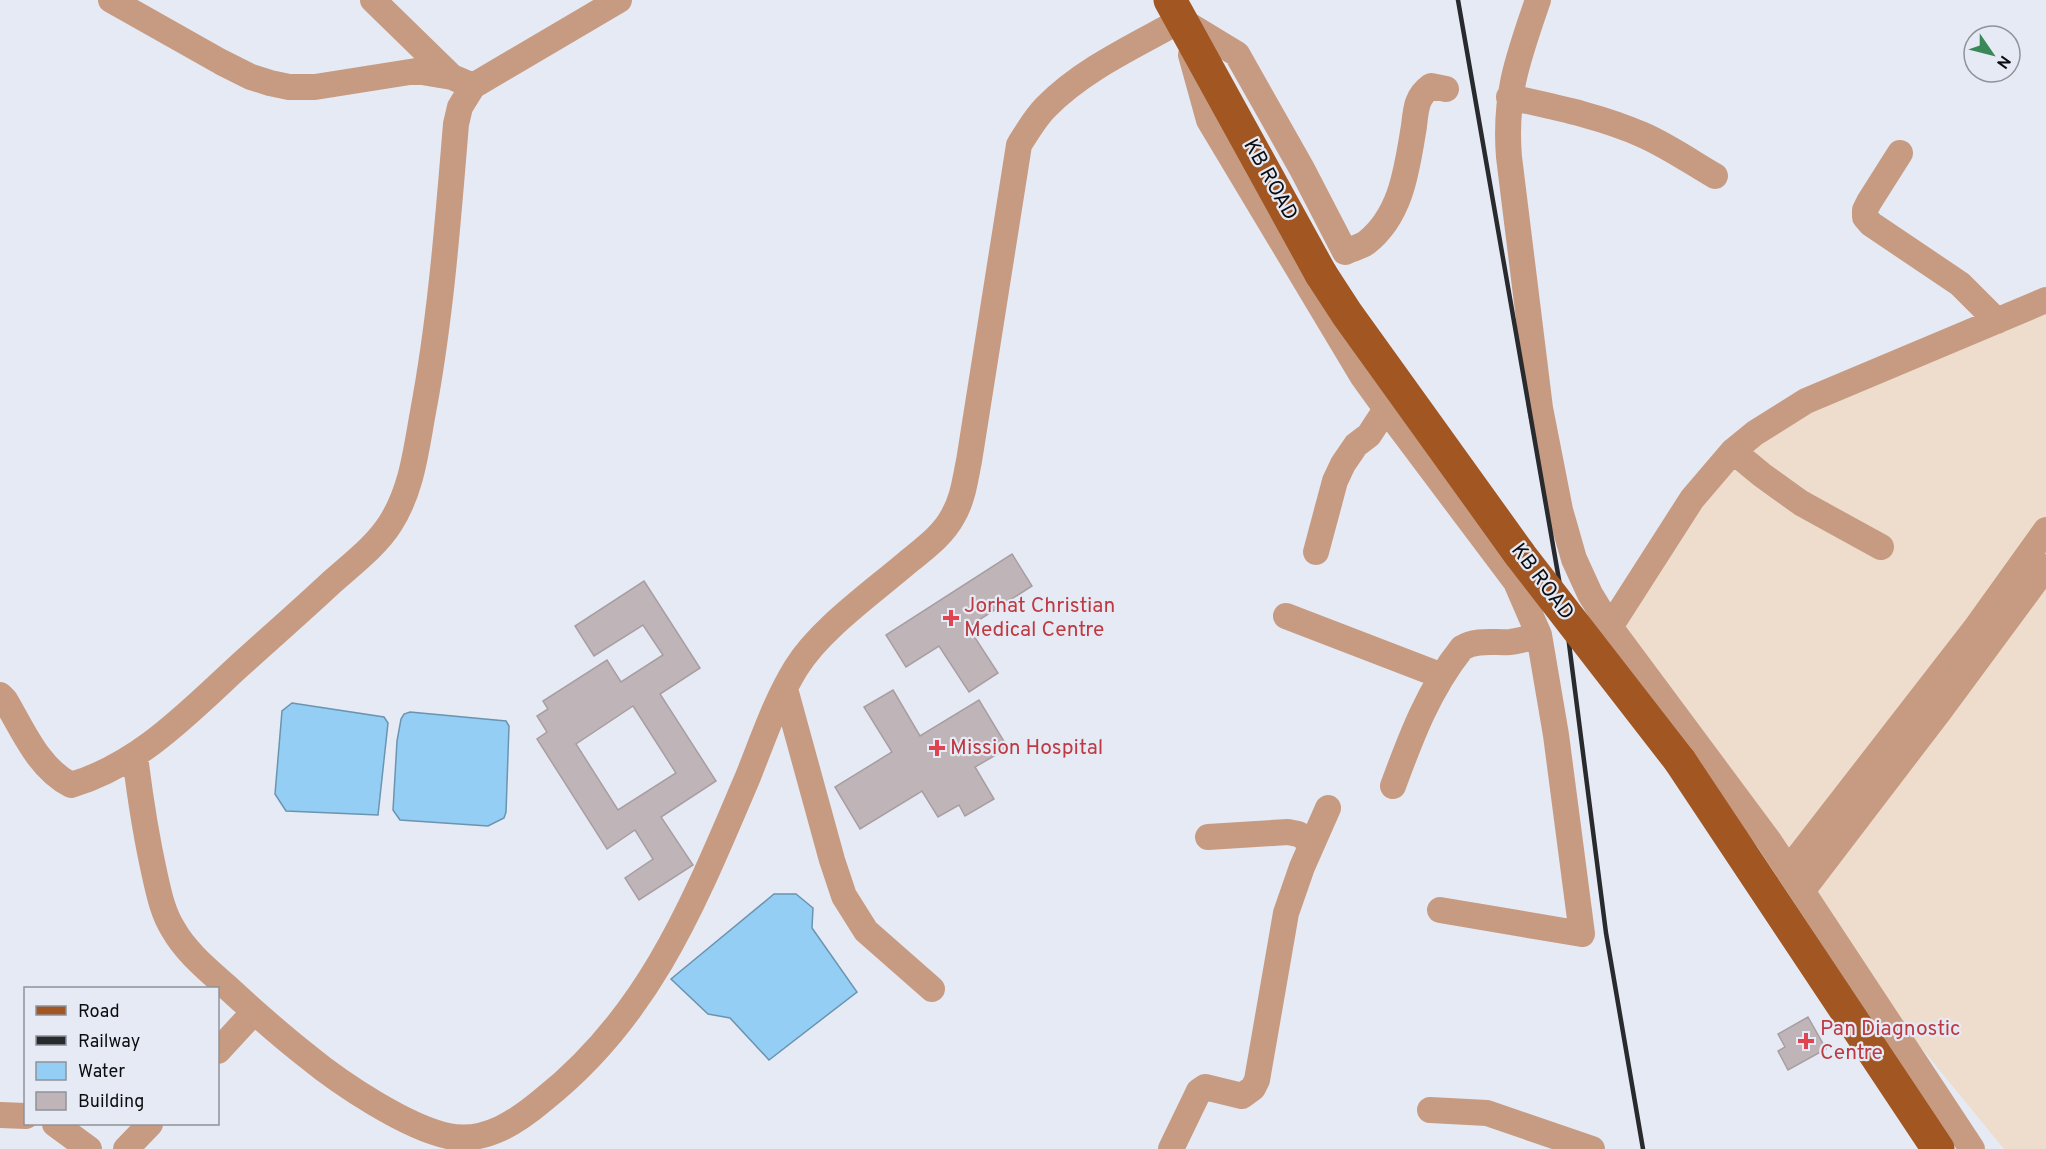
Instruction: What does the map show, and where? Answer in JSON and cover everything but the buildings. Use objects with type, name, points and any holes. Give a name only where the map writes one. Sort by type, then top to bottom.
[{"type":"main road","name":"KB ROAD","points":[[1176,10],[1321,274],[1347,314],[1521,556],[1680,761],[1938,1149]]},
{"type":"street","points":[[111,0],[251,77],[289,87],[315,87],[416,71],[463,82],[619,0]]},
{"type":"street","points":[[373,0],[463,82]]},
{"type":"street","points":[[1539,0],[1516,62],[1509,97],[1507,129],[1540,408],[1560,510],[1571,548],[1590,594],[1610,627],[1769,841],[1972,1149]]},
{"type":"street","points":[[135,756],[147,840],[163,908],[171,927],[193,956],[254,1012],[320,1067],[405,1120],[450,1137],[475,1137],[496,1131],[522,1117],[555,1091],[597,1050],[620,1025],[656,973],[696,898],[784,689],[807,652],[828,631],[937,538],[953,518],[962,498],[973,438],[1019,145],[1045,108],[1066,89],[1176,10]]},
{"type":"street","points":[[1176,10],[1237,54],[1345,252],[1365,244],[1372,237],[1390,214],[1398,198],[1406,176],[1417,105],[1421,93],[1431,86],[1446,89]]},
{"type":"street","points":[[1176,10],[1209,120],[1363,377],[1516,582],[1539,635],[1556,735],[1582,934],[1440,910]]},
{"type":"street","points":[[0,694],[46,768],[56,778],[71,785],[90,779],[135,756],[170,728],[368,549],[389,525],[404,497],[412,472],[434,356],[456,124],[463,82]]},
{"type":"street","points":[[1509,97],[1572,111],[1623,127],[1662,145],[1715,176]]},
{"type":"street","points":[[1900,153],[1869,202],[1864,217],[1880,231],[1960,284],[1997,321]]},
{"type":"street","points":[[1610,627],[1692,499],[1733,451],[1755,433],[1806,401],[2046,300]]},
{"type":"street","points":[[1316,552],[1335,481],[1343,464],[1356,445],[1369,435],[1386,409]]},
{"type":"street","points":[[1733,451],[1801,503],[1881,548]]},
{"type":"street","points":[[2028,594],[2046,530]]},
{"type":"street","points":[[1788,870],[1839,824],[2028,594],[2046,567]]},
{"type":"street","points":[[1287,616],[1442,676]]},
{"type":"street","points":[[1393,786],[1419,719],[1442,676],[1462,648],[1469,644],[1513,642],[1539,635]]},
{"type":"street","points":[[784,689],[844,896],[866,932],[932,989]]},
{"type":"street","points":[[1171,1149],[1199,1091],[1205,1087],[1242,1096],[1253,1088],[1257,1080],[1286,913],[1328,808]]},
{"type":"street","points":[[1802,891],[1839,824]]},
{"type":"street","points":[[1208,837],[1288,832],[1298,834],[1313,842]]},
{"type":"street","points":[[219,1050],[254,1012]]},
{"type":"street","points":[[1430,1110],[1487,1113],[1592,1149]]},
{"type":"street","points":[[57,1125],[89,1149]]},
{"type":"street","points":[[126,1149],[149,1125]]},
{"type":"shaded area","points":[[2046,309],[2046,1149],[2004,1149],[1793,891],[1611,647],[1641,592],[1725,472],[1800,414]]},
{"type":"water","points":[[292,703],[384,717],[388,723],[378,815],[286,811],[275,794],[282,711]]},
{"type":"water","points":[[410,712],[506,721],[509,726],[504,818],[488,826],[400,820],[393,810],[397,741],[401,719],[404,714]]},
{"type":"water","points":[[774,894],[796,894],[813,908],[812,928],[857,992],[769,1060],[730,1018],[708,1014],[671,979]]},
{"type":"railway","points":[[1458,0],[1566,620],[1606,933],[1643,1149]]},
{"type":"place","name":"Jorhat Christian Medical Centre","points":[[951,618]]},
{"type":"place","name":"Mission Hospital","points":[[937,748]]},
{"type":"place","name":"Pan Diagnostic Centre","points":[[1806,1041]]}]
